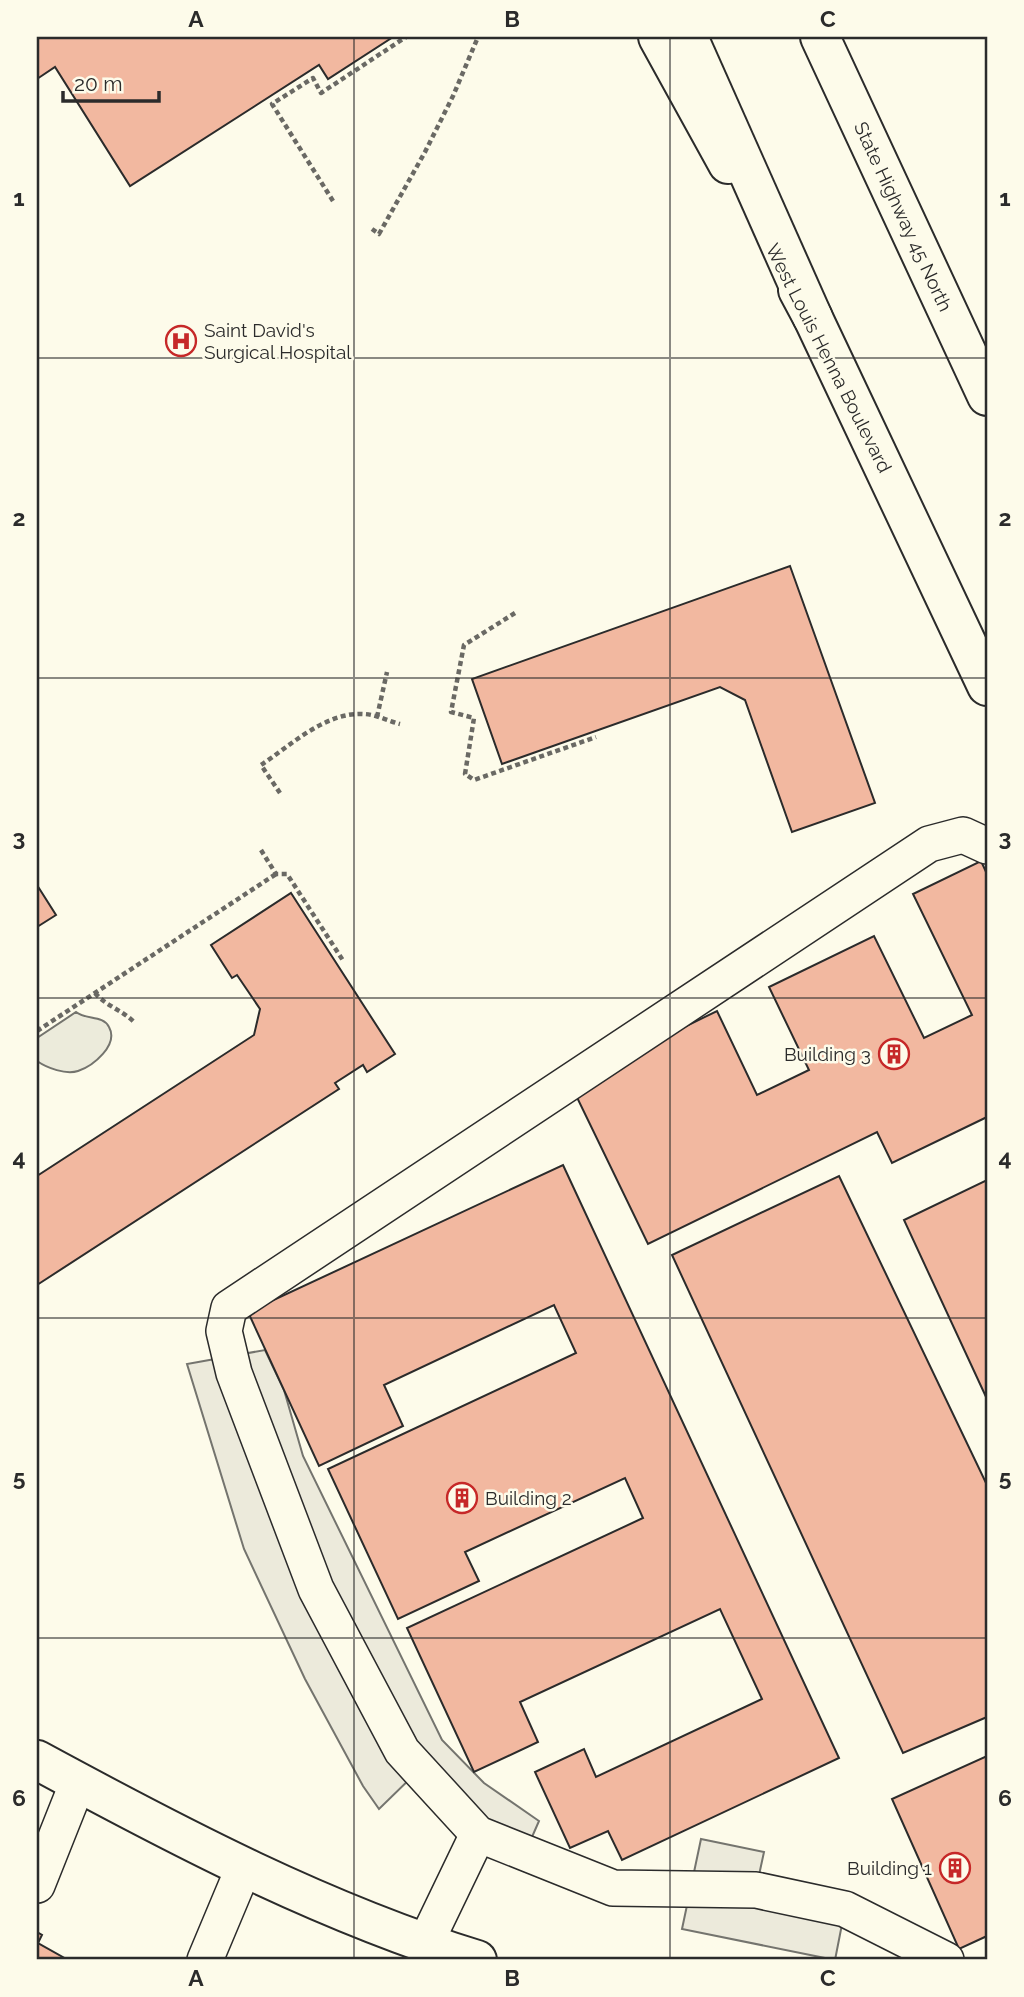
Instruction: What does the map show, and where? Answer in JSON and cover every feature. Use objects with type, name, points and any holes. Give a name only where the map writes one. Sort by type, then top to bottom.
[{"type":"main road","name":"West Louis Henna Boulevard","points":[[658,37],[813,318],[987,686]]},
{"type":"main road","points":[[688,37],[813,318]]},
{"type":"main road","name":"State Highway 45 North","points":[[820,37],[987,396]]},
{"type":"main road","points":[[37,1760],[244,1867],[333,1909],[425,1944],[477,1960]]},
{"type":"lane","points":[[946,1960],[845,1909],[756,1890],[613,1888],[478,1834],[402,1751],[316,1589],[234,1373],[224,1331],[229,1308],[929,844],[963,835],[987,846]]},
{"type":"lane","points":[[37,1885],[78,1782]]},
{"type":"lane","points":[[425,1944],[478,1834]]},
{"type":"lane","points":[[205,1960],[244,1867]]},
{"type":"path","points":[[333,201],[272,104],[313,78],[321,93],[407,37]]},
{"type":"path","points":[[372,229],[379,234],[425,152],[478,37]]},
{"type":"path","points":[[515,613],[464,645],[451,712],[474,718],[465,774],[474,780],[596,737]]},
{"type":"path","points":[[377,717],[387,672]]},
{"type":"path","points":[[281,793],[261,765],[319,727],[341,716],[363,713],[400,724]]},
{"type":"path","points":[[261,850],[276,874]]},
{"type":"path","points":[[37,1031],[276,874],[287,874],[344,961]]},
{"type":"path","points":[[95,993],[103,1002],[134,1022]]},
{"type":"shaded area","points":[[76,1012],[106,1023],[111,1034],[108,1048],[91,1065],[73,1072],[57,1070],[37,1061],[37,1038]]},
{"type":"shaded area","points":[[265,1350],[284,1390],[303,1456],[442,1740],[484,1783],[539,1821],[525,1853],[419,1770],[379,1809],[363,1786],[305,1679],[244,1549],[187,1364]]},
{"type":"shaded area","points":[[701,1839],[764,1852],[756,1889],[845,1909],[835,1960],[682,1929]]},
{"type":"building","points":[[37,37],[393,37],[328,79],[319,65],[130,186],[55,67],[37,79]]},
{"type":"building","points":[[790,566],[875,803],[792,832],[745,700],[720,687],[502,764],[472,679]]},
{"type":"building","name":"Building 3","points":[[981,861],[987,874],[987,1117],[892,1163],[877,1132],[648,1244],[570,1083],[717,1011],[757,1095],[809,1070],[769,987],[874,936],[924,1038],[972,1015],[913,894]]},
{"type":"building","points":[[37,885],[56,915],[37,927]]},
{"type":"building","points":[[291,893],[395,1054],[367,1072],[363,1065],[335,1083],[339,1089],[37,1285],[37,1176],[254,1035],[260,1009],[237,975],[232,978],[211,945]]},
{"type":"building","name":"Building 2","points":[[563,1165],[839,1758],[622,1860],[608,1831],[570,1848],[535,1772],[584,1749],[596,1777],[762,1699],[720,1609],[520,1702],[538,1742],[474,1772],[407,1628],[643,1518],[625,1478],[465,1552],[479,1581],[398,1619],[328,1469],[576,1353],[554,1305],[384,1385],[403,1426],[319,1466],[248,1312]]},
{"type":"building","points":[[839,1176],[987,1485],[987,1717],[903,1753],[672,1255]]},
{"type":"building","points":[[987,1180],[987,1399],[904,1220]]},
{"type":"building","name":"Building 1","points":[[987,1756],[987,1936],[959,1949],[892,1799]]},
{"type":"building","points":[[37,1932],[42,1935],[38,1943],[68,1960],[37,1960]]},
{"type":"place","name":"Saint David's Surgical Hospital","points":[[181,341]]},
{"type":"place","name":"Building 3","points":[[894,1054]]},
{"type":"place","name":"Building 2","points":[[462,1498]]},
{"type":"place","name":"Building 1","points":[[955,1868]]}]
